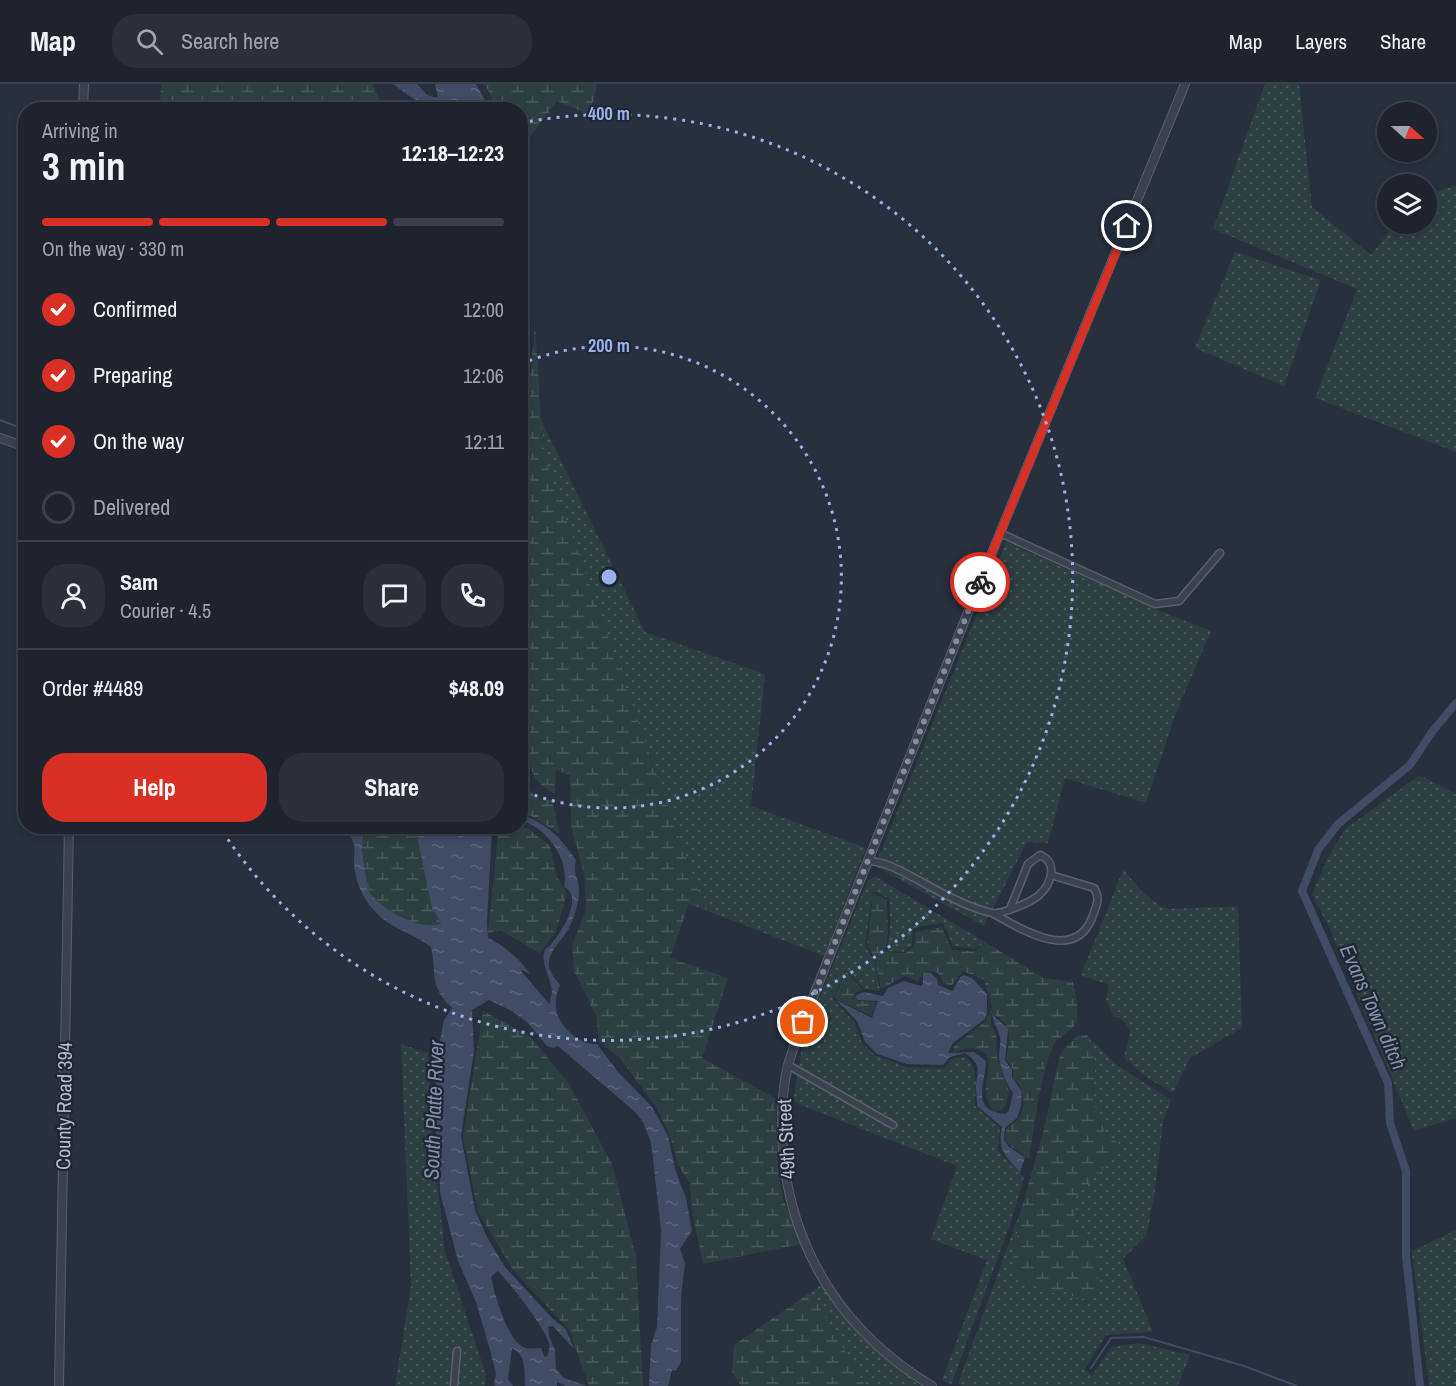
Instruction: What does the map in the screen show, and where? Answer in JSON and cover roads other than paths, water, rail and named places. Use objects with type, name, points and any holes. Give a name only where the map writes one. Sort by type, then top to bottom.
[{"type":"street","points":[[83,102],[84,84]]},
{"type":"street","name":"49th Street","points":[[932,1386],[893,1360],[861,1330],[839,1304],[809,1254],[797,1225],[785,1175],[781,1122],[788,1065],[803,1022],[1000,533],[1185,84]]},
{"type":"street","points":[[0,438],[18,444]]},
{"type":"street","points":[[1000,533],[1155,604],[1179,601],[1220,553]]},
{"type":"street","name":"County Road 394","points":[[59,1386],[69,834]]},
{"type":"street","points":[[994,914],[1010,909],[1036,898],[1043,892],[1052,875],[1052,865],[1048,858],[1040,855],[1028,864],[1010,909]]},
{"type":"street","points":[[869,861],[877,861],[900,870],[1022,929],[1056,941],[1066,941],[1081,934],[1090,922],[1099,899],[1098,894],[1094,888],[1052,875]]},
{"type":"street","points":[[788,1065],[893,1125]]},
{"type":"street","points":[[454,1386],[458,1351]]},
{"type":"water","points":[[393,84],[417,84],[427,95],[438,98],[435,84],[476,84],[486,102],[421,102]]},
{"type":"water","points":[[528,252],[529,263],[528,299]]},
{"type":"water","points":[[528,818],[546,827],[576,860],[575,873],[579,893],[576,909],[569,928],[553,950],[549,960],[550,971],[560,985],[556,999],[557,1015],[570,1033],[584,1042],[597,1044],[618,1072],[652,1107],[668,1136],[676,1172],[686,1198],[692,1231],[680,1249],[685,1263],[681,1299],[681,1362],[676,1371],[672,1370],[668,1386],[649,1386],[651,1345],[657,1327],[661,1231],[651,1142],[643,1122],[634,1111],[558,1046],[553,1048],[547,1046],[528,1023],[512,1011],[489,1000],[472,1010],[474,1051],[461,1136],[475,1210],[487,1237],[505,1267],[552,1318],[566,1329],[574,1349],[553,1326],[548,1327],[555,1350],[556,1369],[564,1378],[587,1386],[566,1386],[557,1382],[557,1386],[525,1386],[522,1359],[512,1348],[508,1379],[513,1386],[494,1384],[496,1374],[490,1350],[476,1302],[458,1261],[440,1192],[435,1092],[444,1020],[452,1008],[437,987],[431,947],[380,916],[368,903],[357,881],[354,844],[350,834],[363,834],[362,849],[366,878],[369,891],[374,898],[391,911],[413,922],[423,925],[441,923],[432,908],[416,834],[492,834],[488,938],[506,949],[521,963],[530,974],[522,970],[522,972],[549,1004],[552,990],[544,963],[544,954],[565,923],[572,906],[572,898],[570,892],[564,887],[565,877],[560,856],[548,837],[528,823]],"holes":[[[498,1271],[526,1306],[549,1343],[547,1357],[544,1356],[541,1348],[528,1348],[519,1344],[513,1337],[495,1294],[491,1276]]]},
{"type":"water","points":[[923,972],[931,973],[937,979],[938,985],[953,991],[960,977],[964,975],[972,978],[987,994],[985,1019],[953,1043],[948,1053],[974,1052],[986,1061],[983,1101],[994,1112],[1005,1114],[1009,1111],[1013,1093],[1001,1067],[1000,1037],[992,1014],[1008,1029],[1005,1060],[1022,1092],[1017,1118],[1005,1128],[1004,1140],[1009,1147],[1025,1157],[1020,1173],[1002,1147],[1002,1127],[977,1106],[977,1067],[974,1060],[965,1053],[950,1057],[943,1065],[907,1064],[877,1054],[865,1042],[857,1021],[836,1000],[872,1018],[878,1001],[858,1000],[855,997],[858,994],[864,992],[883,996],[888,988],[904,981],[921,986]]},
{"type":"waterway","points":[[0,420],[18,427]]},
{"type":"waterway","name":"Evans Town ditch","points":[[1420,1386],[1406,1256],[1406,1171],[1390,1123],[1388,1083],[1302,891],[1318,850],[1338,824],[1410,765],[1432,732],[1456,703]]},
{"type":"waterway","points":[[1091,1368],[1111,1338],[1144,1337],[1244,1366],[1297,1386]]},
{"type":"water label","name":"South Platte River","points":[[434,1110]]}]
